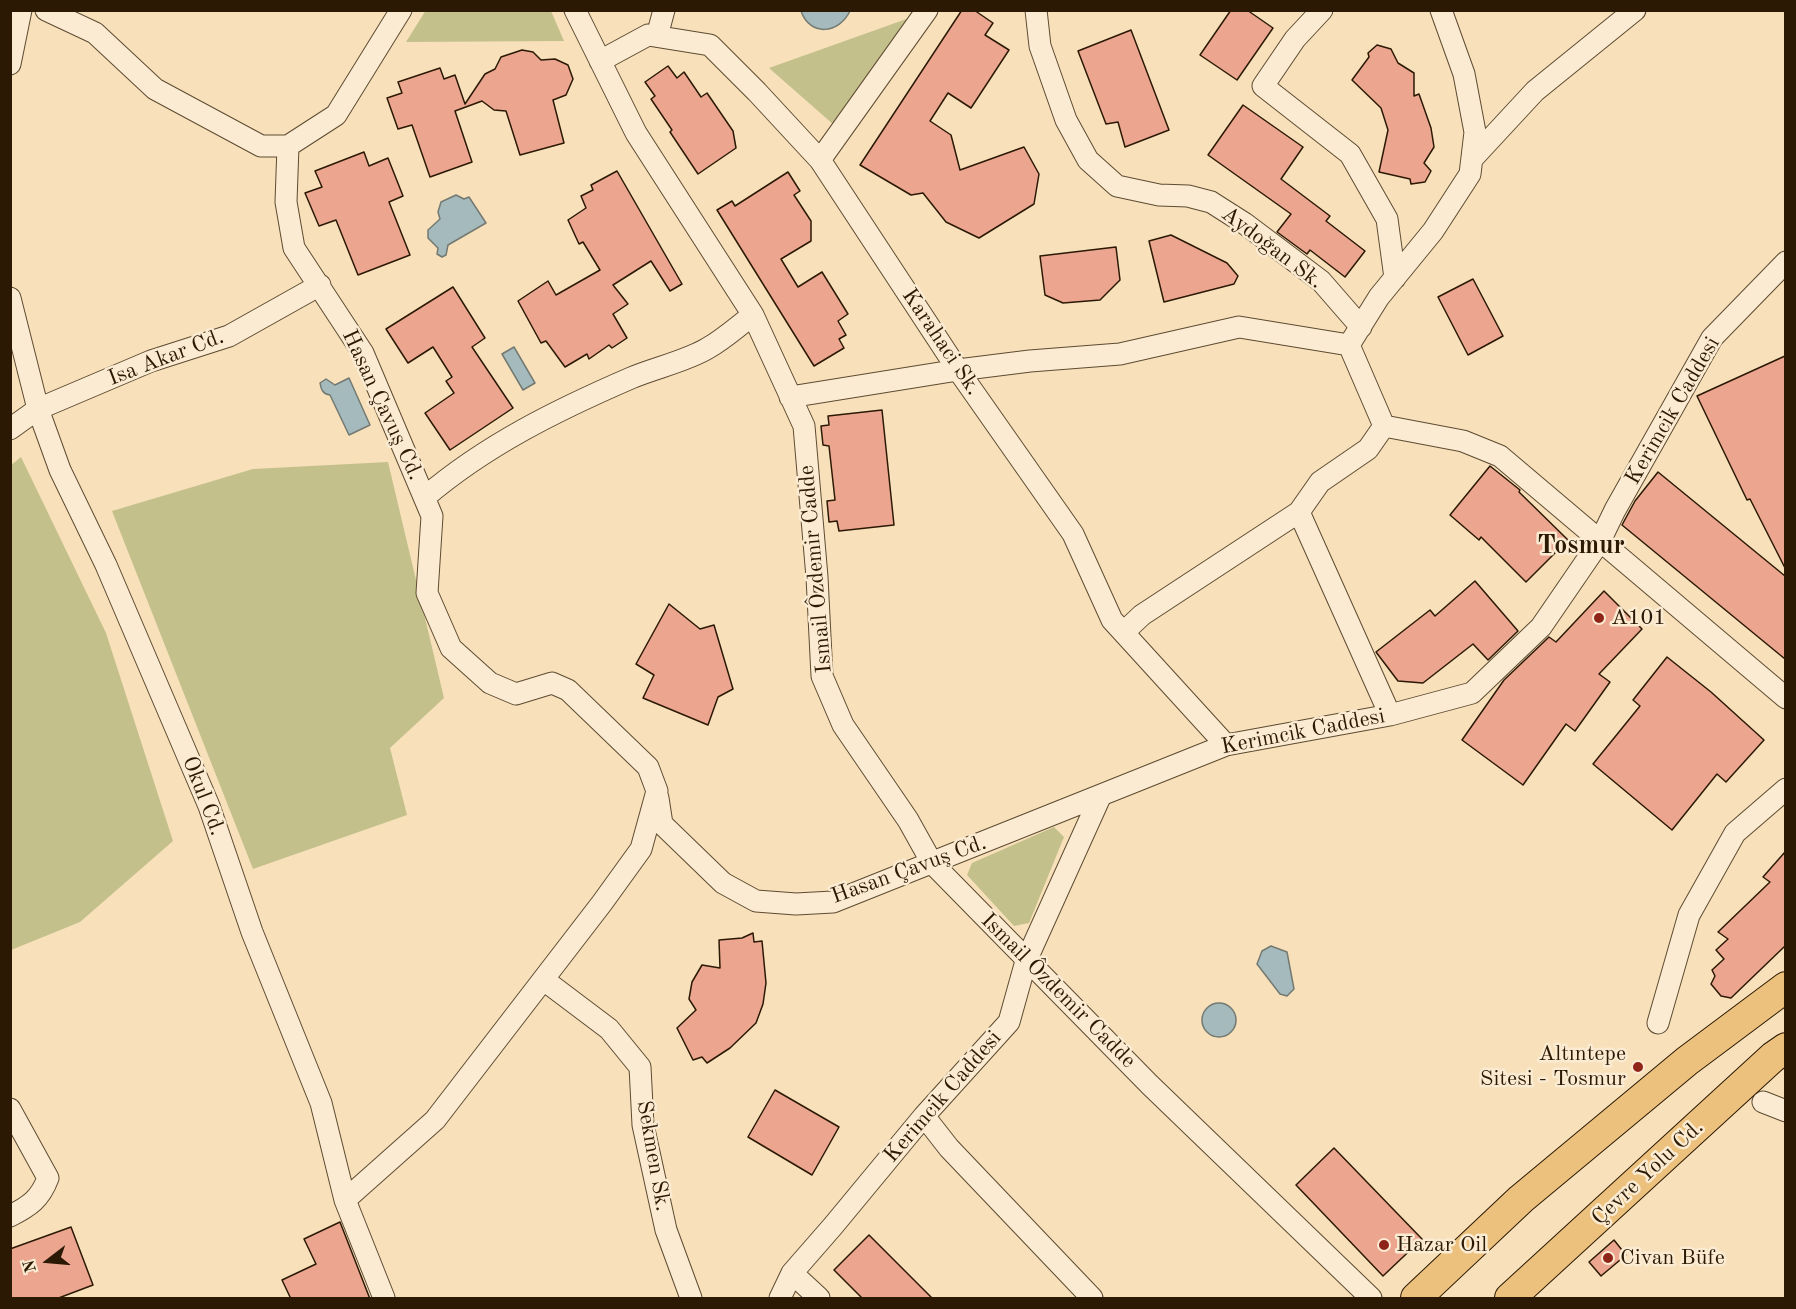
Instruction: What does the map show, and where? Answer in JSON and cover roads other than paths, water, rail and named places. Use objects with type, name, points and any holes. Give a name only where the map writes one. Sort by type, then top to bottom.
[{"type":"highway","points":[[1416,1299],[1521,1199],[1687,1061],[1785,987]]},
{"type":"highway","name":"Çevre Yolu Cd.","points":[[1510,1299],[1781,1049]]},
{"type":"street","points":[[10,64],[21,10]]},
{"type":"street","points":[[46,10],[95,33],[155,89],[261,146],[288,146],[336,115],[401,10]]},
{"type":"street","name":"Ismail Ôzdemir Cadde","points":[[575,10],[636,133],[753,315],[804,426],[817,577],[822,676],[843,725],[908,820],[932,863],[1150,1085],[1371,1299]]},
{"type":"street","points":[[657,36],[664,10]]},
{"type":"street","points":[[820,160],[927,10]]},
{"type":"street","name":"Aydoğan Sk.","points":[[1036,10],[1040,46],[1066,120],[1088,160],[1117,186],[1159,195],[1188,196],[1211,202],[1244,223],[1321,281],[1361,327]]},
{"type":"street","points":[[1322,10],[1295,39],[1263,86],[1350,154],[1387,219],[1395,278]]},
{"type":"street","points":[[1349,345],[1379,297],[1433,231],[1470,174],[1474,132],[1464,74],[1441,10]]},
{"type":"street","points":[[1472,159],[1536,91],[1635,10]]},
{"type":"street","name":"Karahaci Sk.","points":[[600,61],[648,35],[710,45],[758,92],[820,160],[958,370],[1073,534],[1113,620],[1226,745]]},
{"type":"street","name":"Hasan Çavuş Cd.","points":[[288,146],[286,202],[294,248],[363,353],[425,497],[432,516],[427,593],[451,648],[490,683],[516,694],[552,682],[568,690],[648,767],[657,791],[662,824],[723,883],[756,901],[796,904],[833,902],[1101,795]]},
{"type":"street","name":"Kerimcik Caddesi","points":[[780,1299],[792,1273],[924,1116],[1009,1022],[1026,961],[1101,795],[1226,745],[1390,715],[1472,693],[1541,627],[1600,541],[1712,338],[1785,262]]},
{"type":"street","name":"Isa Akar Cd.","points":[[10,429],[38,409],[151,361],[229,336],[320,285]]},
{"type":"street","name":"Okul Cd.","points":[[10,298],[38,409],[60,470],[106,566],[209,806],[252,932],[321,1102],[345,1200],[384,1299]]},
{"type":"street","points":[[425,497],[454,472],[498,443],[632,377],[707,349],[753,315]]},
{"type":"street","points":[[790,397],[958,370],[1120,354],[1239,327],[1349,345]]},
{"type":"street","points":[[1349,345],[1384,426]]},
{"type":"street","points":[[1384,426],[1463,441],[1500,456],[1785,698]]},
{"type":"street","points":[[1124,632],[1142,615],[1299,512],[1320,482],[1368,449],[1384,426]]},
{"type":"street","points":[[1299,512],[1390,715]]},
{"type":"street","points":[[1658,1023],[1689,915],[1735,833],[1785,789]]},
{"type":"street","points":[[345,1200],[435,1120],[544,980],[641,849],[657,791]]},
{"type":"street","name":"Sekmen Sk.","points":[[544,980],[609,1029],[640,1067],[643,1125],[666,1230],[691,1299]]},
{"type":"street","points":[[1763,1102],[1785,1111]]},
{"type":"street","points":[[10,1109],[48,1178],[43,1192],[29,1206],[10,1216]]},
{"type":"street","points":[[924,1116],[949,1148],[1092,1299]]},
{"type":"street","points":[[792,1273],[819,1299]]},
{"type":"place","name":"A101","points":[[1599,618]]},
{"type":"place","name":"Altıntepe Sitesi - Tosmur","points":[[1638,1067]]},
{"type":"place","name":"Hazar Oil","points":[[1384,1245]]},
{"type":"place","name":"Civan Büfe","points":[[1608,1258]]},
{"type":"district","name":"Tosmur","points":[[1581,546]]}]
